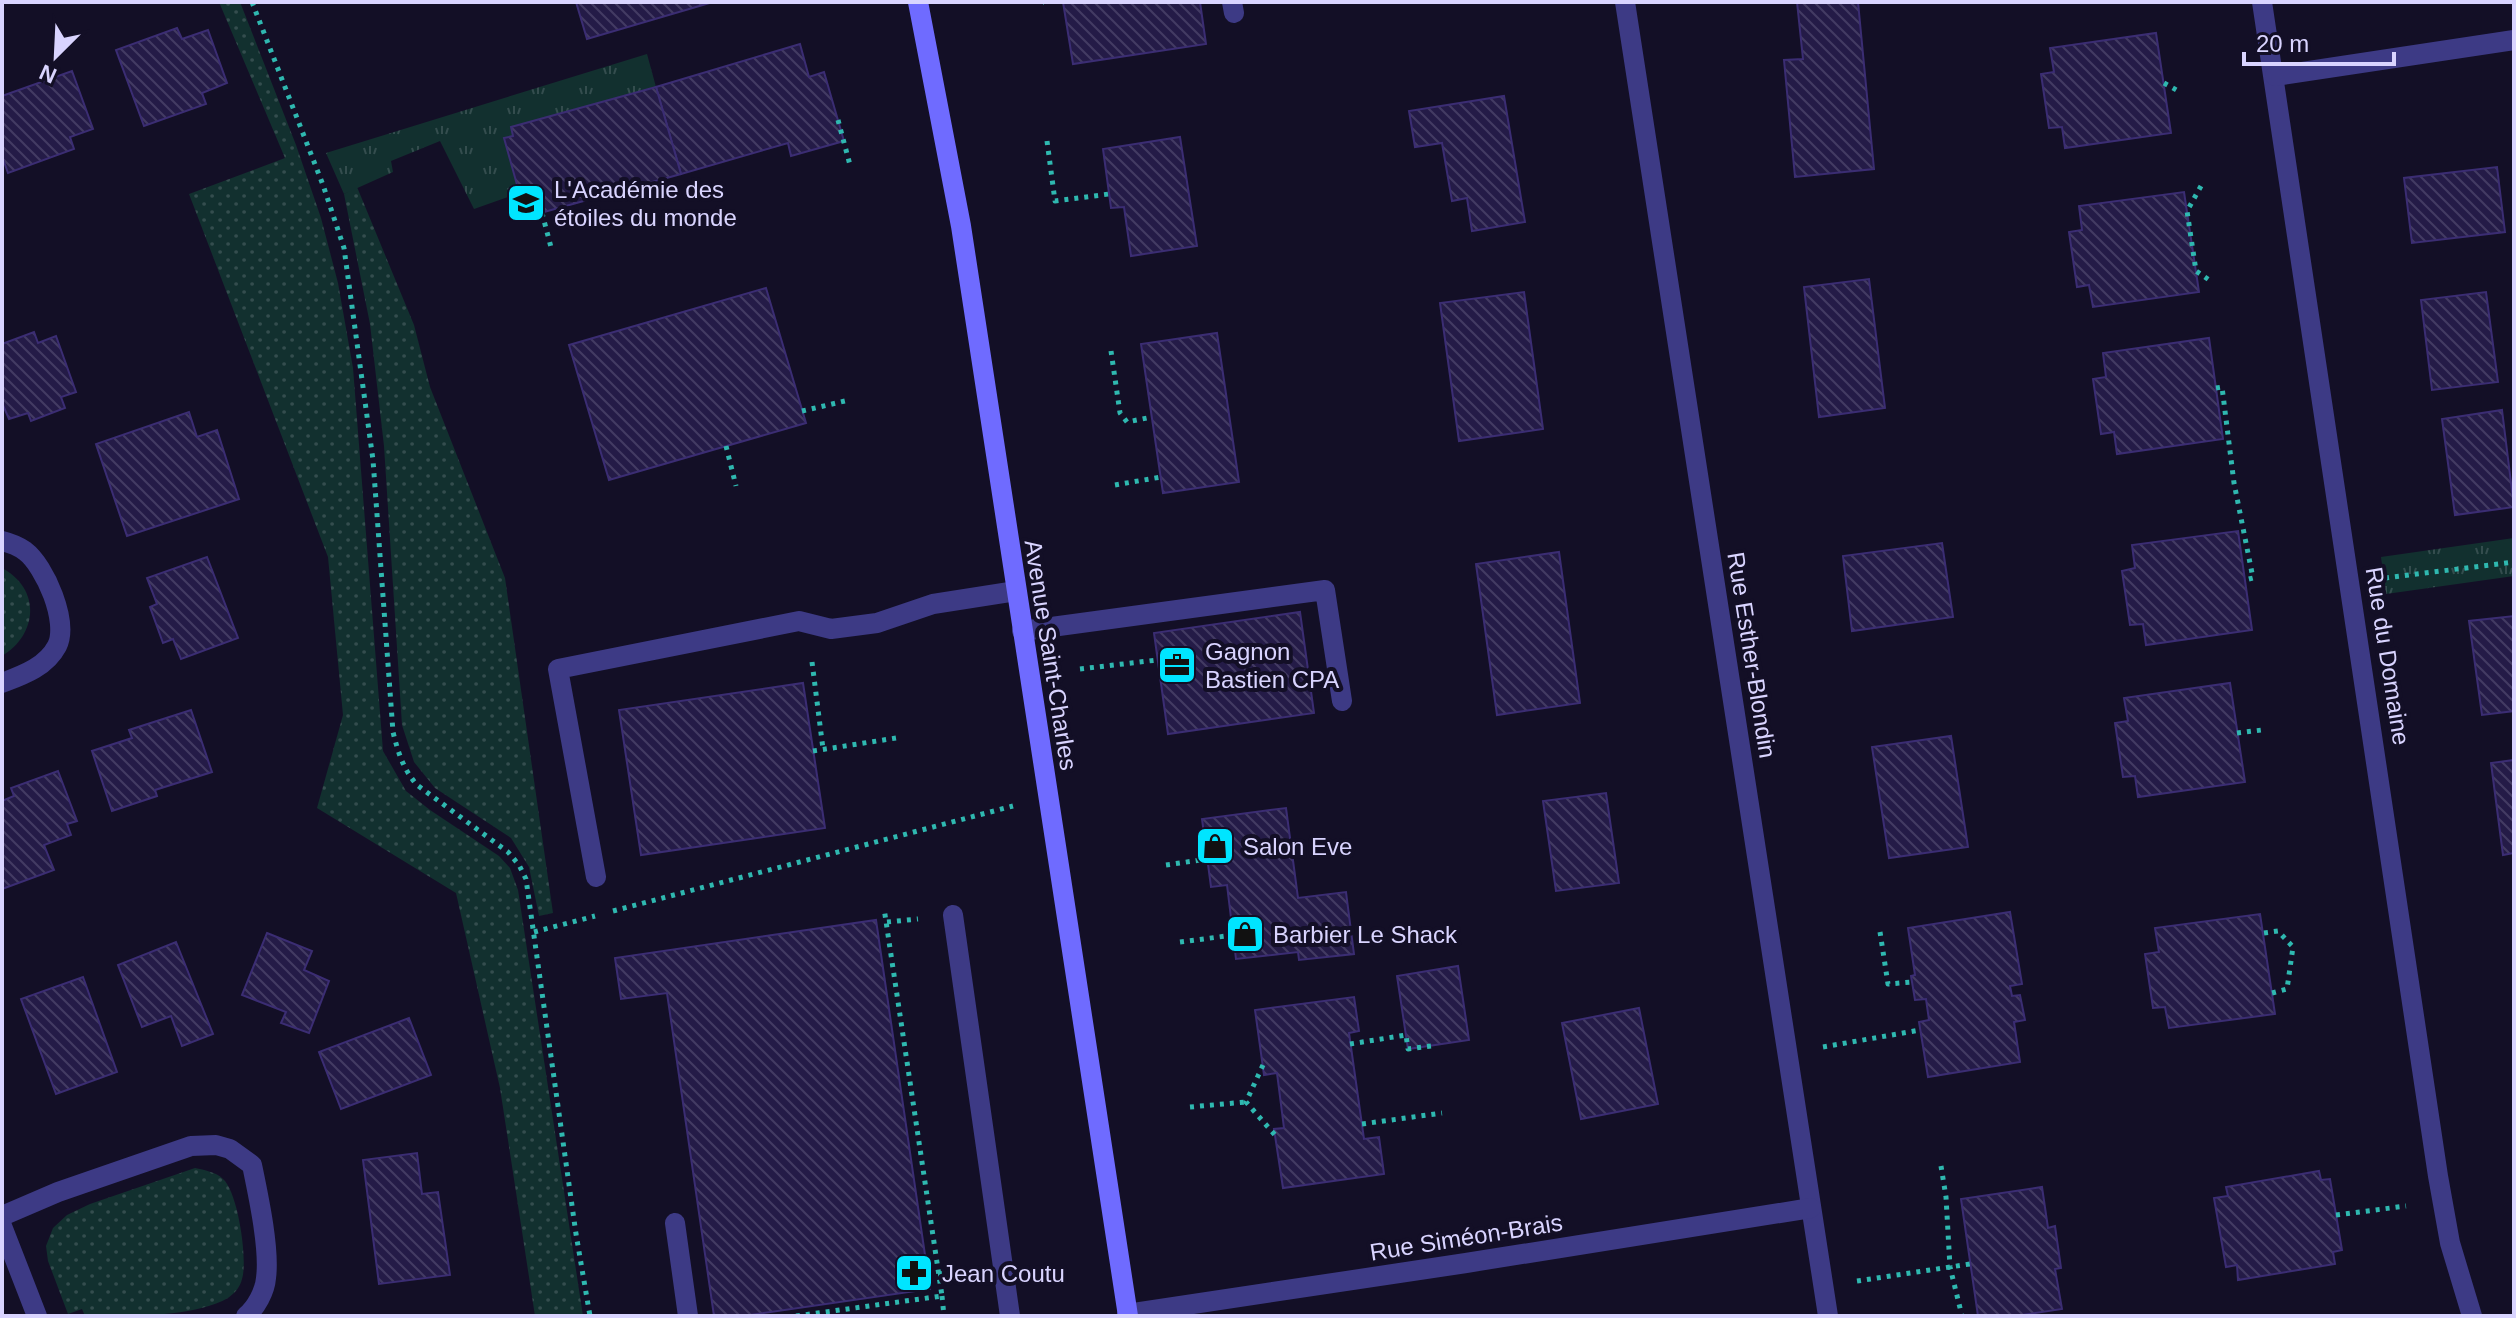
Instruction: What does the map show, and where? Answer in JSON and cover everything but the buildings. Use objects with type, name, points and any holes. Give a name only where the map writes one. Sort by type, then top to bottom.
[{"type":"street","name":"Avenue Saint-Charles","points":[[918,2],[961,226],[1124,1315]]},
{"type":"street","name":"Rue Esther-Blondin","points":[[1625,2],[1828,1316]]},
{"type":"street","name":"Rue du Domaine","points":[[2262,2],[2438,1176],[2450,1243],[2472,1316]]},
{"type":"street","points":[[2275,76],[2514,40]]},
{"type":"street","points":[[2,541],[24,550],[43,571],[61,625],[59,643],[49,657],[35,669],[2,683]]},
{"type":"street","points":[[1022,631],[1325,590],[1342,701]]},
{"type":"street","points":[[596,877],[558,669],[799,621],[831,629],[877,623],[933,604],[1016,591]]},
{"type":"street","points":[[953,915],[1010,1316]]},
{"type":"street","points":[[2,1216],[58,1192],[191,1146],[216,1145],[230,1149],[252,1165],[266,1260],[266,1280],[260,1297],[246,1316]]},
{"type":"street","name":"Rue Siméon-Brais","points":[[1124,1315],[1811,1208]]},
{"type":"street","points":[[675,1223],[688,1316]]},
{"type":"street","points":[[2,1226],[37,1316]]},
{"type":"path","points":[[252,2],[314,160],[344,248],[373,460],[393,732],[398,754],[406,772],[417,785],[490,836],[519,865],[526,879],[590,1316]]},
{"type":"path","points":[[2164,83],[2180,92]]},
{"type":"path","points":[[838,120],[850,165]]},
{"type":"path","points":[[1047,141],[1055,201],[1109,194]]},
{"type":"path","points":[[2201,186],[2187,211],[2196,271],[2212,282]]},
{"type":"path","points":[[542,213],[552,251]]},
{"type":"path","points":[[1111,351],[1120,413],[1127,422],[1152,417]]},
{"type":"path","points":[[2216,388],[2222,387],[2234,483],[2253,578],[2245,580]]},
{"type":"path","points":[[802,411],[845,401]]},
{"type":"path","points":[[726,446],[736,486]]},
{"type":"path","points":[[1115,485],[1161,477]]},
{"type":"path","points":[[2384,578],[2514,562]]},
{"type":"path","points":[[811,651],[823,749]]},
{"type":"path","points":[[1080,669],[1157,660]]},
{"type":"path","points":[[2237,733],[2262,730]]},
{"type":"path","points":[[813,751],[896,738]]},
{"type":"path","points":[[611,912],[1008,807]]},
{"type":"path","points":[[1166,865],[1207,859]]},
{"type":"path","points":[[884,908],[944,1316]]},
{"type":"path","points":[[534,932],[595,916]]},
{"type":"path","points":[[2264,933],[2278,931],[2293,947],[2287,989],[2272,993]]},
{"type":"path","points":[[1880,932],[1888,984],[1912,982]]},
{"type":"path","points":[[1180,942],[1234,935]]},
{"type":"path","points":[[1822,1047],[1920,1030]]},
{"type":"path","points":[[1350,1044],[1406,1035],[1408,1049],[1431,1046]]},
{"type":"path","points":[[1246,1102],[1263,1065]]},
{"type":"path","points":[[1190,1107],[1246,1102]]},
{"type":"path","points":[[1246,1102],[1275,1135]]},
{"type":"path","points":[[1362,1124],[1442,1113]]},
{"type":"path","points":[[1941,1166],[1950,1267],[1962,1316]]},
{"type":"path","points":[[2336,1215],[2406,1206]]},
{"type":"path","points":[[1854,1281],[1970,1264]]},
{"type":"path","points":[[928,1275],[939,1274]]},
{"type":"path","points":[[796,1316],[942,1296]]},
{"type":"green space","points":[[219,2],[240,2],[296,145],[321,218],[338,283],[353,368],[383,751],[406,791],[499,856],[510,868],[518,890],[583,1316],[535,1316],[500,1088],[456,893],[317,808],[343,715],[328,557],[189,194],[285,158]]},
{"type":"green space","points":[[647,54],[656,87],[512,127],[519,193],[474,209],[440,141],[391,161],[393,172],[344,194],[326,153]]},
{"type":"green space","points":[[357,187],[414,325],[430,387],[505,578],[553,913],[539,916],[529,867],[511,838],[435,788],[414,762],[402,725],[384,446],[370,324],[344,194]]},
{"type":"green space","points":[[2514,538],[2514,576],[2386,594],[2381,557]]},
{"type":"green space","points":[[2,568],[24,588],[30,612],[23,636],[2,656]]},
{"type":"green space","points":[[195,1168],[223,1179],[233,1197],[244,1257],[242,1279],[235,1292],[214,1305],[178,1312],[85,1316],[82,1309],[68,1314],[48,1261],[46,1246],[53,1228],[67,1215],[90,1204]]},
{"type":"place","name":"L'Académie des étoiles du monde","points":[[526,203]]},
{"type":"place","name":"Gagnon Bastien CPA","points":[[1177,665]]},
{"type":"place","name":"Salon Eve","points":[[1215,846]]},
{"type":"place","name":"Barbier Le Shack","points":[[1245,934]]},
{"type":"place","name":"Jean Coutu","points":[[914,1273]]}]
